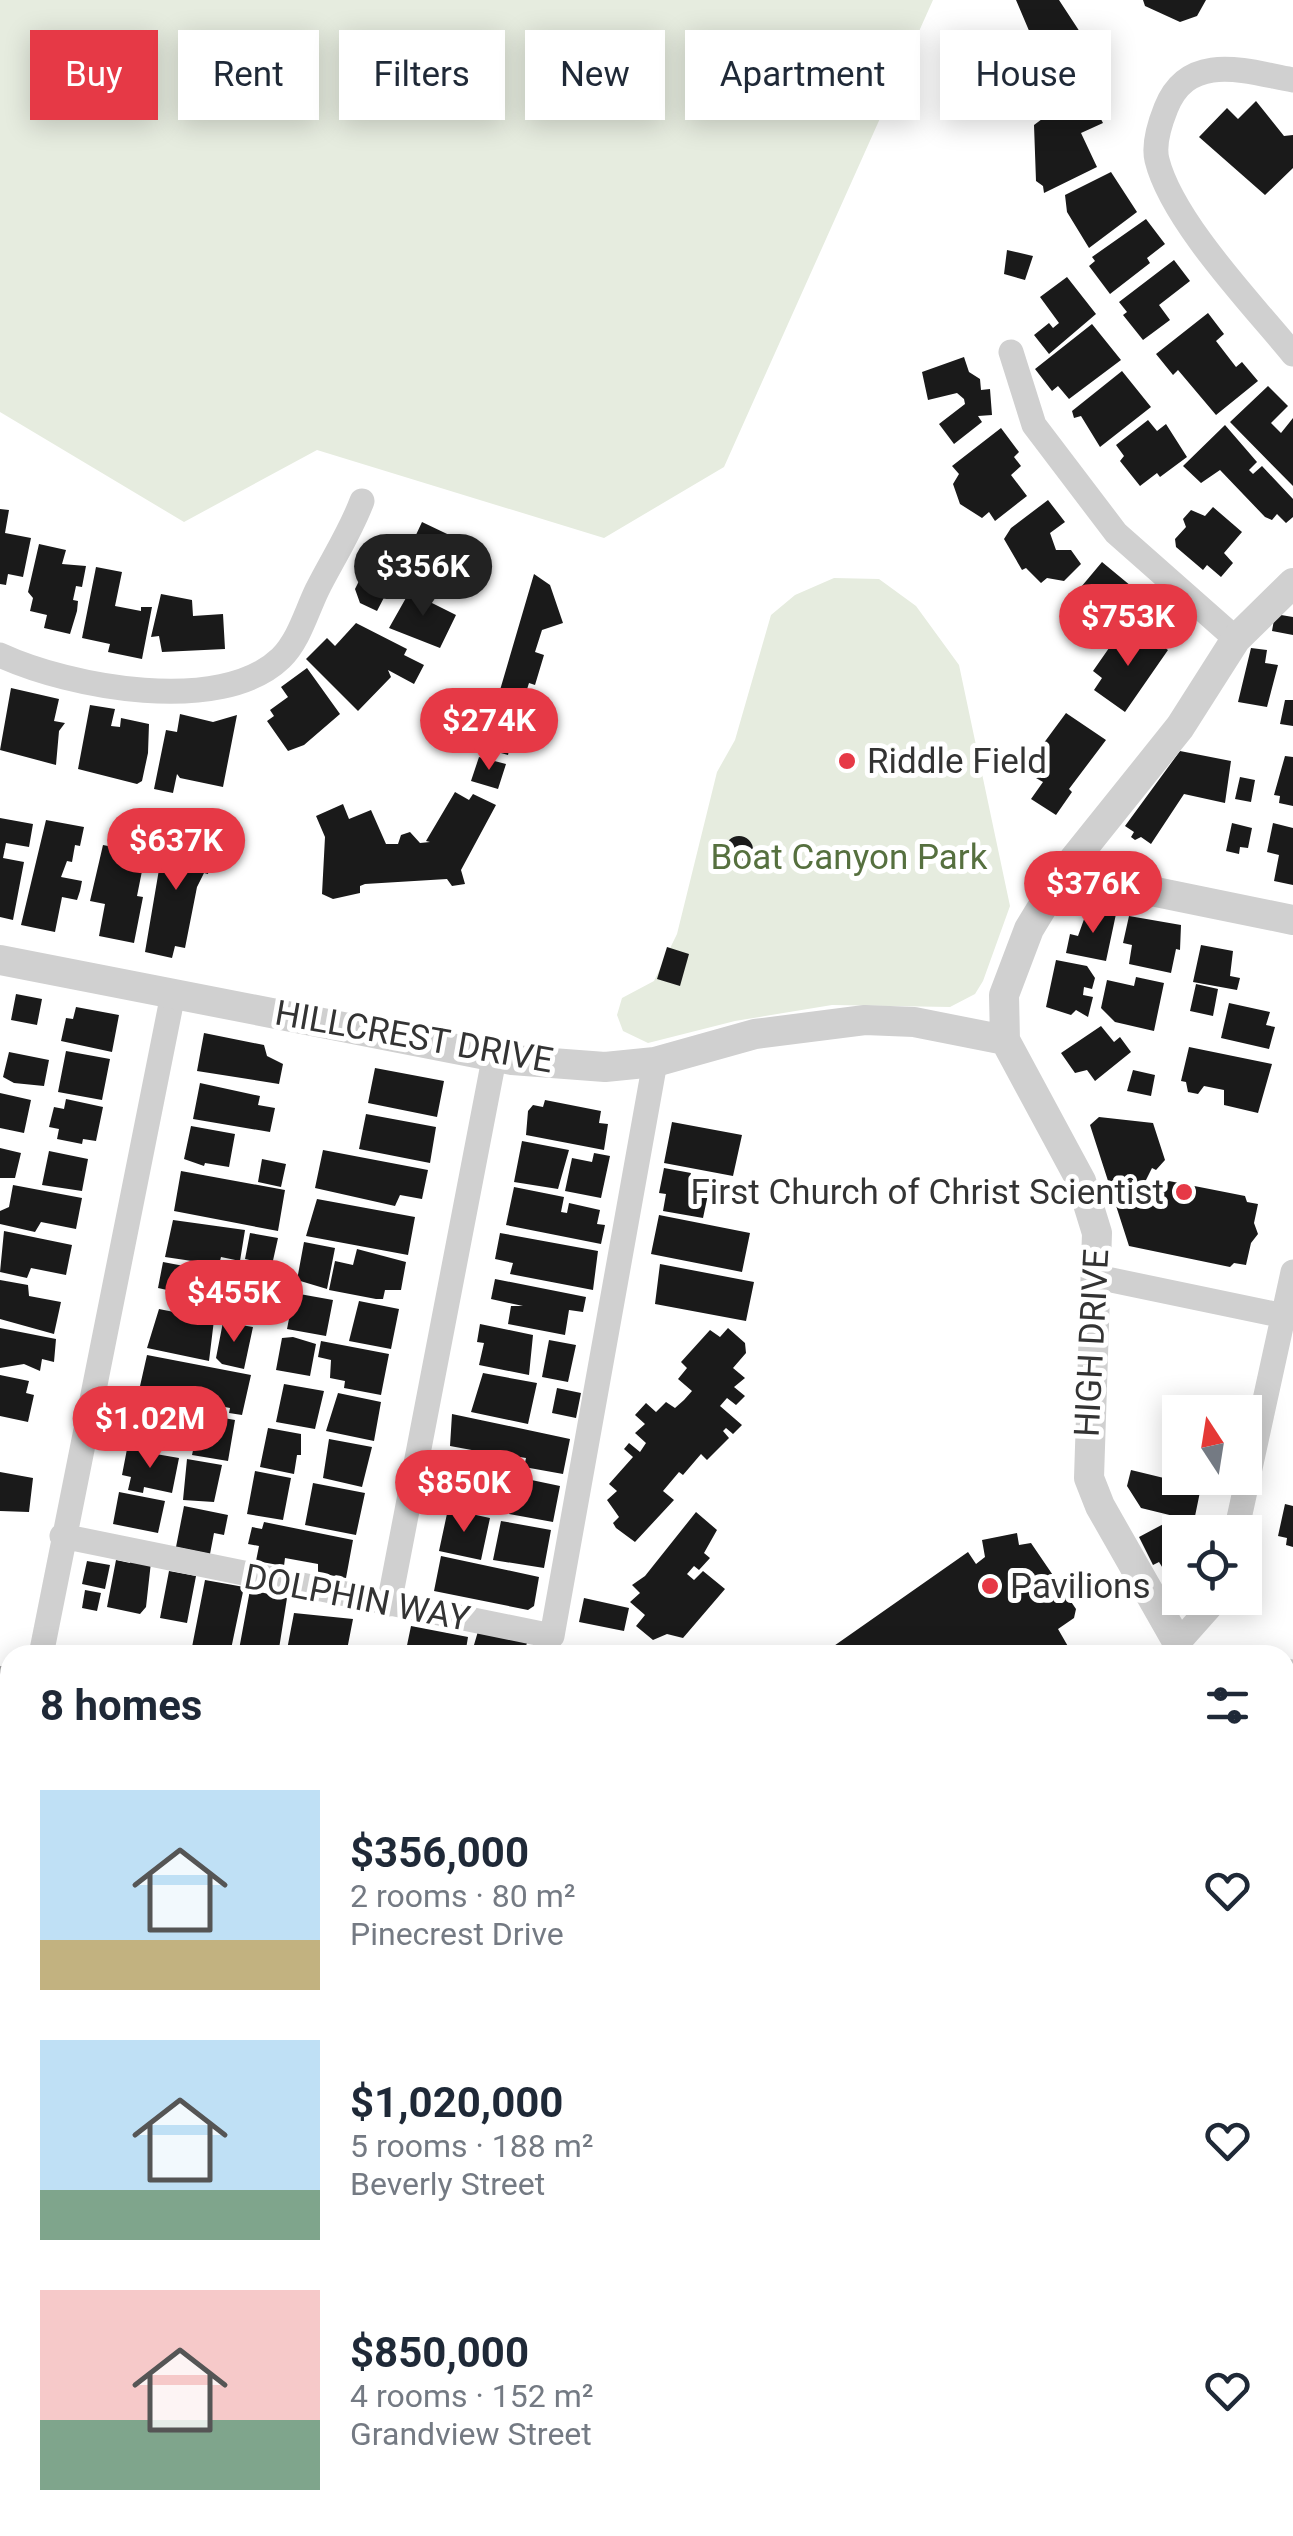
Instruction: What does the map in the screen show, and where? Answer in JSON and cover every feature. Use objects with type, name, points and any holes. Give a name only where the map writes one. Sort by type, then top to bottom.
[{"type":"street","points":[[1293,80],[1223,65],[1194,77],[1170,97],[1159,126],[1156,159],[1186,220],[1293,354]]},
{"type":"street","points":[[1011,352],[1034,425],[1104,518],[1236,638]]},
{"type":"street","points":[[0,656],[39,670],[163,691],[191,692],[251,678],[291,646],[362,501]]},
{"type":"street","name":"HIGH DRIVE","points":[[1181,1645],[1100,1506],[1089,1478],[1098,1233],[1085,1192],[1005,1040],[1004,995],[1029,929],[1063,873],[1180,727],[1236,638],[1293,583]]},
{"type":"street","points":[[1063,873],[1293,920]]},
{"type":"street","name":"HILLCREST DRIVE","points":[[0,960],[494,1058],[604,1066],[656,1062],[755,1034],[865,1020],[944,1026],[1005,1040]]},
{"type":"street","points":[[43,1645],[173,994]]},
{"type":"street","points":[[390,1604],[494,1058]]},
{"type":"street","name":"DOLPHIN WAY","points":[[62,1536],[552,1636],[656,1062]]},
{"type":"street","points":[[1240,1515],[1293,1272]]},
{"type":"street","points":[[1097,1276],[1284,1316]]},
{"type":"street","points":[[1188,1645],[1207,1615]]},
{"type":"green space","points":[[0,0],[933,0],[920,30],[685,30],[685,120],[879,120],[724,467],[604,538],[317,450],[184,522],[0,412]]},
{"type":"green space","name":"Boat Canyon Park","points":[[834,578],[879,579],[916,606],[959,665],[1010,906],[983,981],[975,994],[950,1007],[832,1005],[735,1021],[648,1043],[623,1031],[617,1015],[622,998],[654,981],[677,934],[717,772],[735,740],[771,615],[795,595]]},
{"type":"building","points":[[1016,0],[1059,0],[1079,30],[1036,30],[1029,30]]},
{"type":"building","points":[[1143,0],[1206,0],[1197,16],[1180,22],[1145,6]]},
{"type":"building","points":[[1256,101],[1284,136],[1293,135],[1293,168],[1265,195],[1199,137],[1227,108],[1238,119]]},
{"type":"building","points":[[1041,120],[1101,120],[1103,123],[1081,133],[1097,167],[1044,193],[1043,186],[1036,181],[1034,125]]},
{"type":"building","points":[[1111,172],[1137,212],[1089,248],[1067,212],[1065,195]]},
{"type":"building","points":[[1146,219],[1165,244],[1147,258],[1150,263],[1110,294],[1089,266],[1095,261],[1092,257]]},
{"type":"building","points":[[1007,250],[1033,256],[1025,280],[1004,274]]},
{"type":"building","points":[[1174,260],[1190,281],[1159,305],[1170,320],[1143,340],[1123,315],[1127,312],[1119,302]]},
{"type":"building","points":[[1067,277],[1096,314],[1049,354],[1034,335],[1049,323],[1053,328],[1059,323],[1040,297]]},
{"type":"building","points":[[1208,313],[1224,334],[1216,341],[1236,367],[1242,362],[1258,381],[1216,415],[1178,370],[1173,375],[1156,354]]},
{"type":"building","points":[[1092,324],[1121,360],[1069,399],[1058,386],[1052,391],[1035,369]]},
{"type":"building","points":[[964,357],[969,372],[980,379],[981,390],[990,389],[992,415],[978,416],[982,422],[954,444],[939,424],[965,404],[964,399],[957,393],[928,400],[922,372]]},
{"type":"building","points":[[1122,371],[1151,407],[1100,447],[1081,416],[1074,418],[1072,411]]},
{"type":"building","points":[[1268,386],[1288,406],[1271,423],[1281,433],[1293,418],[1293,486],[1230,422]]},
{"type":"building","points":[[1148,420],[1157,431],[1166,424],[1187,457],[1140,486],[1120,461],[1124,456],[1116,445]]},
{"type":"building","points":[[1225,425],[1257,462],[1249,470],[1253,474],[1262,466],[1293,499],[1293,517],[1286,523],[1277,514],[1272,520],[1265,517],[1220,470],[1201,483],[1183,466]]},
{"type":"building","points":[[1001,428],[1019,452],[1014,457],[1021,466],[1011,475],[1027,496],[995,521],[989,512],[982,518],[960,504],[953,484],[959,474],[952,466]]},
{"type":"building","points":[[1048,500],[1065,522],[1050,533],[1056,550],[1071,550],[1081,564],[1064,581],[1047,578],[1041,583],[1026,568],[1022,570],[1004,539],[1011,528]]},
{"type":"building","points":[[1213,507],[1242,532],[1224,553],[1233,563],[1221,577],[1207,565],[1203,570],[1176,547],[1175,539],[1186,527],[1183,519],[1191,510],[1205,516]]},
{"type":"building","points":[[0,509],[9,510],[5,533],[31,538],[23,577],[8,574],[6,585],[0,584]]},
{"type":"building","points":[[422,522],[466,543],[444,589],[400,569]]},
{"type":"building","points":[[39,544],[66,550],[62,564],[86,566],[82,587],[76,586],[73,600],[78,601],[77,611],[70,634],[44,628],[47,615],[30,611],[33,598],[28,592]]},
{"type":"building","points":[[1102,562],[1160,610],[1145,627],[1111,629],[1090,606],[1086,611],[1071,599]]},
{"type":"building","points":[[96,567],[122,572],[115,606],[141,611],[141,607],[152,607],[142,659],[108,652],[110,644],[82,638]]},
{"type":"building","points":[[364,571],[391,584],[377,611],[360,603],[355,589]]},
{"type":"building","points":[[534,574],[550,585],[563,623],[542,630],[535,652],[544,655],[535,685],[529,683],[521,708],[535,712],[525,746],[511,741],[508,755],[483,748]]},
{"type":"building","points":[[418,587],[425,590],[423,595],[428,601],[456,615],[440,648],[389,628],[411,589],[416,591]]},
{"type":"building","points":[[161,594],[192,600],[193,616],[223,614],[225,649],[162,652],[159,636],[151,637]]},
{"type":"building","points":[[1275,614],[1293,617],[1293,635],[1272,631]]},
{"type":"building","points":[[356,623],[407,649],[404,655],[424,665],[414,684],[388,670],[391,677],[358,711],[306,659],[327,638],[335,646]]},
{"type":"building","points":[[1146,635],[1168,650],[1125,712],[1094,690],[1102,678],[1093,671],[1116,638]]},
{"type":"building","points":[[1251,648],[1267,650],[1265,663],[1278,665],[1267,707],[1238,702]]},
{"type":"building","points":[[307,668],[340,714],[304,745],[288,751],[267,721],[274,716],[270,710],[288,697],[281,687]]},
{"type":"building","points":[[11,688],[59,699],[54,721],[65,723],[59,731],[56,765],[0,750]]},
{"type":"building","points":[[1285,700],[1293,700],[1293,726],[1280,724]]},
{"type":"building","points":[[90,705],[115,709],[111,726],[120,727],[121,718],[149,724],[142,781],[137,784],[78,769]]},
{"type":"building","points":[[1066,713],[1106,740],[1069,789],[1072,792],[1056,815],[1031,799],[1043,782],[1036,778],[1043,767],[1032,759]]},
{"type":"building","points":[[180,714],[213,722],[237,715],[223,787],[180,778],[177,774],[173,793],[154,789],[166,730],[177,732]]},
{"type":"building","points":[[1180,751],[1231,761],[1225,803],[1184,794],[1151,844],[1141,837],[1135,840],[1131,837],[1134,832],[1125,826]]},
{"type":"building","points":[[1285,756],[1293,757],[1293,806],[1279,803],[1280,796],[1274,795]]},
{"type":"building","points":[[479,757],[506,764],[498,789],[471,781]]},
{"type":"building","points":[[1240,777],[1255,780],[1251,802],[1235,799]]},
{"type":"building","points":[[455,792],[469,800],[473,794],[496,805],[461,870],[465,884],[452,886],[447,879],[365,884],[360,886],[360,893],[333,899],[322,894],[325,837],[316,816],[343,804],[349,819],[371,810],[386,844],[398,844],[401,835],[410,832],[420,843],[430,842],[426,841]]},
{"type":"building","points":[[0,818],[33,824],[29,847],[6,843],[3,858],[24,862],[13,920],[0,917]]},
{"type":"building","points":[[46,820],[84,827],[80,846],[75,845],[72,862],[67,861],[61,877],[82,881],[80,891],[77,900],[62,897],[55,932],[21,925]]},
{"type":"building","points":[[1232,823],[1252,828],[1248,848],[1240,847],[1239,854],[1226,851]]},
{"type":"building","points":[[1273,823],[1293,828],[1293,885],[1274,881],[1279,855],[1267,852]]},
{"type":"building","points":[[112,830],[149,837],[145,861],[148,867],[142,871],[137,896],[143,897],[134,943],[99,936],[105,904],[90,901],[103,845],[108,846]]},
{"type":"building","points":[[165,834],[214,844],[208,874],[204,873],[197,887],[185,948],[175,946],[172,958],[145,952]]},
{"type":"building","points":[[739,836],[749,840],[753,850],[749,860],[739,864],[729,860],[725,850],[729,840]]},
{"type":"building","points":[[1088,908],[1116,914],[1106,961],[1066,953],[1070,934],[1078,936]]},
{"type":"building","points":[[1129,916],[1181,925],[1180,950],[1176,949],[1171,973],[1129,964],[1132,945],[1123,943]]},
{"type":"building","points":[[1201,945],[1233,951],[1230,976],[1240,978],[1237,990],[1193,982]]},
{"type":"building","points":[[667,947],[689,954],[680,986],[657,979]]},
{"type":"building","points":[[1056,960],[1087,966],[1095,978],[1092,989],[1084,987],[1083,995],[1093,997],[1088,1017],[1076,1010],[1071,1015],[1046,1007]]},
{"type":"building","points":[[1136,977],[1164,983],[1154,1031],[1115,1022],[1101,1008],[1107,980],[1134,986]]},
{"type":"building","points":[[1196,984],[1218,989],[1213,1016],[1190,1011]]},
{"type":"building","points":[[16,994],[42,999],[37,1025],[11,1020]]},
{"type":"building","points":[[1229,1003],[1270,1012],[1266,1025],[1275,1027],[1269,1049],[1221,1038]]},
{"type":"building","points":[[76,1007],[119,1015],[112,1052],[61,1041],[66,1018],[73,1019]]},
{"type":"building","points":[[1101,1026],[1114,1042],[1120,1037],[1131,1052],[1095,1081],[1087,1070],[1075,1073],[1061,1053]]},
{"type":"building","points":[[204,1033],[264,1045],[267,1056],[283,1064],[279,1084],[197,1071]]},
{"type":"building","points":[[1189,1047],[1272,1064],[1258,1113],[1224,1105],[1224,1090],[1204,1086],[1198,1094],[1188,1092],[1186,1082],[1181,1081]]},
{"type":"building","points":[[66,1051],[110,1059],[102,1100],[58,1092]]},
{"type":"building","points":[[9,1052],[49,1060],[44,1086],[14,1083],[3,1077]]},
{"type":"building","points":[[375,1068],[444,1081],[437,1117],[368,1103]]},
{"type":"building","points":[[1133,1070],[1155,1075],[1151,1096],[1127,1091]]},
{"type":"building","points":[[200,1083],[260,1096],[258,1105],[275,1108],[270,1132],[193,1119]]},
{"type":"building","points":[[0,1093],[31,1100],[24,1133],[0,1128]]},
{"type":"building","points":[[66,1099],[103,1107],[96,1141],[83,1139],[82,1144],[57,1139],[59,1129],[49,1127],[54,1107],[64,1109]]},
{"type":"building","points":[[545,1100],[601,1111],[599,1123],[608,1124],[604,1150],[526,1135],[528,1111],[533,1105],[543,1107]]},
{"type":"building","points":[[366,1114],[436,1127],[430,1163],[359,1149]]},
{"type":"building","points":[[1099,1117],[1153,1123],[1165,1160],[1156,1170],[1152,1168],[1144,1184],[1163,1187],[1169,1181],[1245,1196],[1247,1202],[1258,1204],[1254,1223],[1258,1234],[1251,1243],[1246,1265],[1234,1263],[1230,1267],[1129,1246],[1090,1125]]},
{"type":"building","points":[[672,1122],[742,1135],[733,1176],[664,1163]]},
{"type":"building","points":[[191,1126],[235,1134],[229,1167],[205,1163],[204,1166],[184,1159]]},
{"type":"building","points":[[522,1141],[569,1150],[558,1189],[514,1182]]},
{"type":"building","points":[[0,1148],[21,1153],[15,1178],[0,1178]]},
{"type":"building","points":[[323,1150],[428,1170],[422,1199],[400,1195],[395,1206],[315,1188]]},
{"type":"building","points":[[49,1151],[88,1159],[82,1191],[42,1185]]},
{"type":"building","points":[[594,1153],[610,1156],[601,1198],[565,1191],[572,1158],[592,1162]]},
{"type":"building","points":[[262,1159],[286,1164],[281,1187],[258,1182]]},
{"type":"building","points":[[664,1168],[691,1173],[690,1177],[710,1185],[703,1218],[663,1211],[666,1194],[659,1193]]},
{"type":"building","points":[[181,1171],[285,1190],[278,1231],[174,1211]]},
{"type":"building","points":[[13,1185],[82,1198],[76,1229],[41,1222],[35,1232],[0,1224],[0,1211],[9,1207]]},
{"type":"building","points":[[514,1187],[564,1197],[561,1212],[567,1213],[569,1203],[600,1210],[597,1224],[605,1225],[601,1244],[506,1225]]},
{"type":"building","points":[[317,1199],[415,1217],[408,1255],[306,1236]]},
{"type":"building","points":[[659,1215],[750,1233],[742,1272],[651,1254]]},
{"type":"building","points":[[173,1220],[245,1230],[240,1261],[221,1257],[219,1265],[165,1257]]},
{"type":"building","points":[[4,1231],[72,1245],[66,1275],[31,1268],[27,1278],[0,1272]]},
{"type":"building","points":[[250,1233],[278,1238],[272,1265],[245,1259]]},
{"type":"building","points":[[500,1233],[598,1251],[593,1290],[510,1274],[513,1263],[495,1259]]},
{"type":"building","points":[[304,1242],[335,1248],[327,1289],[297,1280]]},
{"type":"building","points":[[357,1249],[406,1262],[401,1290],[385,1290],[383,1299],[376,1299],[329,1290],[335,1261],[353,1265]]},
{"type":"building","points":[[163,1262],[184,1266],[184,1270],[237,1276],[230,1312],[188,1304],[190,1295],[158,1288]]},
{"type":"building","points":[[660,1264],[754,1282],[746,1321],[655,1304]]},
{"type":"building","points":[[239,1278],[270,1284],[263,1318],[233,1312]]},
{"type":"building","points":[[495,1279],[586,1297],[583,1312],[569,1310],[565,1335],[508,1324],[511,1306],[523,1306],[491,1299]]},
{"type":"building","points":[[0,1280],[28,1285],[29,1296],[61,1302],[54,1334],[0,1319]]},
{"type":"building","points":[[294,1293],[333,1300],[326,1336],[287,1329]]},
{"type":"building","points":[[359,1301],[399,1309],[391,1349],[349,1341]]},
{"type":"building","points":[[159,1309],[214,1320],[209,1361],[147,1348]]},
{"type":"building","points":[[223,1322],[253,1327],[244,1369],[222,1364],[216,1358]]},
{"type":"building","points":[[480,1324],[533,1335],[529,1375],[479,1365],[484,1343],[477,1342]]},
{"type":"building","points":[[0,1328],[56,1339],[54,1362],[42,1359],[40,1371],[24,1364],[0,1368]]},
{"type":"building","points":[[728,1328],[745,1343],[746,1353],[733,1368],[745,1378],[734,1387],[745,1396],[736,1405],[727,1398],[720,1406],[742,1425],[733,1434],[726,1428],[723,1431],[729,1438],[707,1460],[701,1454],[683,1475],[679,1472],[663,1491],[674,1500],[635,1542],[616,1528],[613,1523],[619,1517],[607,1500],[617,1491],[609,1484],[633,1457],[624,1449],[629,1443],[640,1452],[646,1443],[635,1433],[645,1424],[635,1415],[646,1403],[656,1412],[666,1402],[675,1408],[684,1400],[692,1391],[678,1379],[687,1368],[681,1362],[710,1330],[720,1337]]},
{"type":"building","points":[[282,1338],[316,1344],[310,1376],[276,1370]]},
{"type":"building","points":[[549,1340],[576,1345],[568,1382],[542,1377]]},
{"type":"building","points":[[321,1341],[389,1354],[381,1395],[344,1388],[345,1381],[330,1378],[331,1360],[318,1357]]},
{"type":"building","points":[[147,1355],[251,1375],[242,1415],[229,1413],[230,1408],[153,1393],[152,1397],[138,1395]]},
{"type":"building","points":[[483,1373],[537,1383],[528,1424],[471,1412]]},
{"type":"building","points":[[0,1375],[29,1381],[26,1393],[34,1395],[28,1422],[0,1416]]},
{"type":"building","points":[[284,1384],[324,1391],[315,1429],[276,1422]]},
{"type":"building","points":[[557,1388],[581,1393],[576,1418],[552,1413]]},
{"type":"building","points":[[338,1393],[381,1402],[374,1441],[326,1431]]},
{"type":"building","points":[[139,1402],[193,1412],[187,1444],[167,1441],[165,1449],[131,1443]]},
{"type":"building","points":[[201,1414],[235,1420],[228,1461],[192,1455]]},
{"type":"building","points":[[452,1414],[570,1439],[563,1474],[524,1467],[526,1458],[513,1456],[511,1467],[478,1462],[477,1451],[450,1446]]},
{"type":"building","points":[[268,1428],[301,1434],[301,1455],[297,1455],[294,1474],[260,1467]]},
{"type":"building","points":[[329,1439],[372,1447],[362,1487],[323,1478]]},
{"type":"building","points":[[127,1449],[179,1458],[172,1493],[144,1487],[143,1493],[128,1490],[131,1477],[122,1475]]},
{"type":"building","points":[[187,1459],[222,1465],[214,1502],[183,1500]]},
{"type":"building","points":[[442,1460],[505,1473],[497,1510],[454,1502],[458,1483],[439,1479]]},
{"type":"building","points":[[1131,1470],[1162,1478],[1162,1495],[1199,1495],[1195,1515],[1170,1515],[1141,1508],[1127,1486]]},
{"type":"building","points":[[255,1471],[291,1478],[283,1520],[247,1514]]},
{"type":"building","points":[[0,1472],[33,1478],[29,1512],[0,1511]]},
{"type":"building","points":[[517,1477],[560,1486],[553,1522],[509,1514]]},
{"type":"building","points":[[313,1483],[365,1493],[356,1535],[305,1525]]},
{"type":"building","points":[[119,1492],[165,1501],[158,1533],[113,1524]]},
{"type":"building","points":[[1285,1504],[1293,1506],[1293,1547],[1286,1545],[1287,1538],[1278,1536]]},
{"type":"building","points":[[184,1506],[228,1515],[224,1535],[214,1533],[210,1554],[176,1547]]},
{"type":"building","points":[[448,1509],[490,1518],[481,1560],[439,1551]]},
{"type":"building","points":[[696,1512],[717,1530],[704,1553],[710,1558],[699,1570],[694,1566],[687,1574],[694,1580],[703,1571],[725,1589],[683,1638],[667,1634],[653,1640],[636,1626],[645,1615],[630,1602],[640,1593],[632,1585],[645,1576]]},
{"type":"building","points":[[501,1521],[551,1530],[544,1568],[493,1560]]},
{"type":"building","points":[[264,1522],[353,1540],[346,1578],[318,1573],[318,1564],[285,1558],[284,1566],[256,1561],[259,1546],[248,1544],[252,1527],[262,1529]]},
{"type":"building","points":[[1162,1525],[1162,1567],[1159,1562],[1153,1565],[1139,1537]]},
{"type":"building","name":"Pavilions","points":[[1017,1533],[1019,1545],[1031,1543],[1076,1609],[1074,1618],[1058,1629],[1067,1645],[835,1645],[968,1552],[976,1564],[985,1557],[982,1540]]},
{"type":"building","points":[[441,1556],[539,1577],[534,1606],[528,1610],[434,1591]]},
{"type":"building","points":[[131,1558],[151,1562],[146,1607],[140,1614],[107,1607],[116,1560],[130,1563]]},
{"type":"building","points":[[87,1561],[110,1565],[105,1589],[82,1584]]},
{"type":"building","points":[[169,1571],[196,1576],[187,1623],[160,1618]]},
{"type":"building","points":[[205,1580],[244,1587],[232,1645],[192,1645]]},
{"type":"building","points":[[85,1590],[101,1593],[97,1611],[82,1608]]},
{"type":"building","points":[[250,1590],[287,1598],[280,1645],[240,1645]]},
{"type":"building","points":[[584,1598],[629,1608],[624,1631],[579,1622]]},
{"type":"building","points":[[294,1613],[353,1619],[348,1645],[288,1645]]},
{"type":"building","points":[[411,1626],[468,1637],[467,1645],[407,1645]]},
{"type":"building","points":[[479,1628],[527,1643],[526,1645],[474,1645]]},
{"type":"place","name":"Riddle Field","points":[[847,761]]},
{"type":"place","name":"First Church of Christ Scientist","points":[[1184,1192]]},
{"type":"place","name":"Pavilions","points":[[990,1586]]}]
